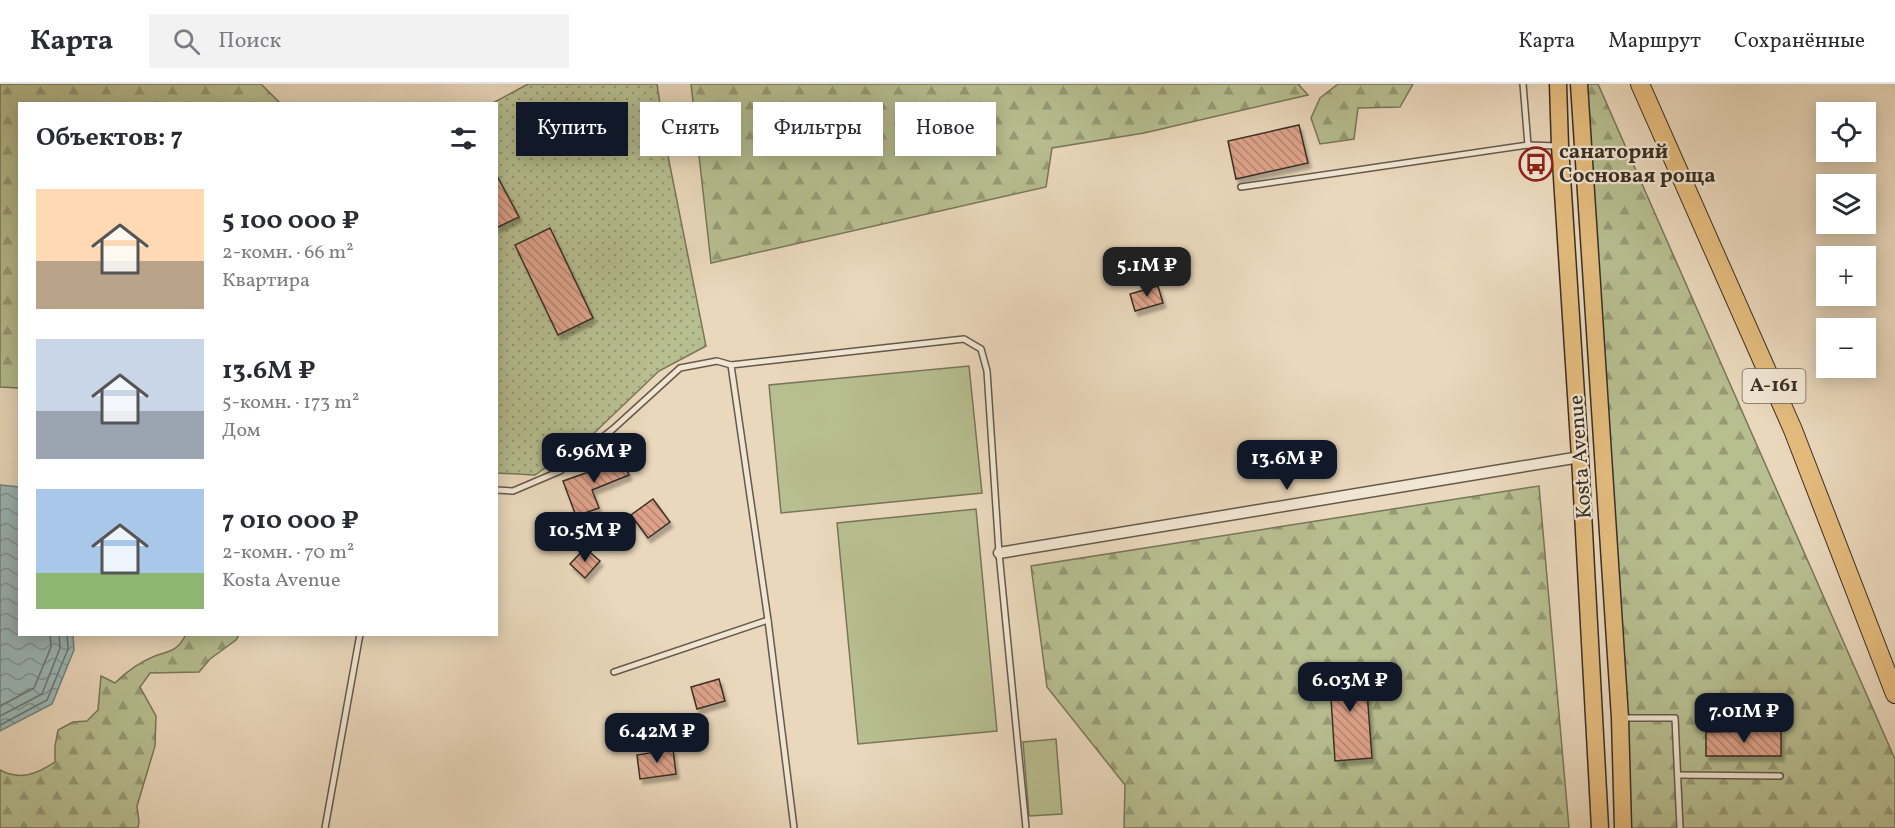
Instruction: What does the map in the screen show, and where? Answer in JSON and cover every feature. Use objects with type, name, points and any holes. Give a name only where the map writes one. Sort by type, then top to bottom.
[{"type":"highway","name":"А-161","points":[[1640,84],[1793,430],[1895,694]]},
{"type":"main road","name":"Kosta Avenue","points":[[1558,84],[1600,828]]},
{"type":"main road","name":"Kosta Avenue","points":[[1579,84],[1620,718],[1623,828]]},
{"type":"main road","points":[[1560,146],[1584,144]]},
{"type":"street","points":[[999,553],[1580,457]]},
{"type":"lane","points":[[1523,84],[1528,145]]},
{"type":"lane","points":[[1241,187],[1528,145],[1560,146]]},
{"type":"lane","points":[[498,490],[513,491],[560,471],[613,429],[680,368],[717,361],[731,365],[964,339],[981,350],[987,371],[999,553],[1026,828],[1021,828]]},
{"type":"lane","points":[[731,365],[768,620],[794,828]]},
{"type":"lane","points":[[614,672],[768,620]]},
{"type":"lane","points":[[325,828],[360,636]]},
{"type":"lane","points":[[1620,718],[1675,718],[1680,828]]},
{"type":"lane","points":[[1678,775],[1780,776]]},
{"type":"green space","points":[[0,84],[261,84],[279,102],[18,102],[18,388],[0,387]]},
{"type":"green space","points":[[528,84],[657,84],[660,102],[640,102],[640,156],[668,156],[706,346],[659,371],[591,436],[535,475],[498,473],[498,102],[495,102]]},
{"type":"green space","points":[[691,84],[1300,84],[1308,95],[1144,133],[1052,148],[1046,187],[711,263],[699,156],[741,156],[741,102],[693,102]]},
{"type":"green space","points":[[1338,84],[1413,84],[1400,107],[1358,108],[1354,139],[1320,144],[1311,118],[1320,98]]},
{"type":"green space","points":[[1581,84],[1598,84],[1895,759],[1895,828],[1629,828]]},
{"type":"green space","points":[[969,366],[982,493],[781,513],[769,385]]},
{"type":"green space","points":[[1539,486],[1569,828],[1124,828],[1125,785],[1047,687],[1031,566]]},
{"type":"green space","points":[[976,509],[997,731],[858,744],[837,523]]},
{"type":"green space","points":[[185,636],[238,636],[210,659],[199,672],[150,673],[140,687],[156,716],[155,746],[137,806],[138,828],[0,828],[0,770],[14,775],[28,775],[55,762],[58,730],[73,722],[87,721],[98,710],[101,676],[115,683],[139,664],[177,647]]},
{"type":"green space","points":[[1056,739],[1062,814],[1029,816],[1023,742]]},
{"type":"water","points":[[0,485],[18,487],[18,636],[73,636],[74,650],[52,704],[0,731]]},
{"type":"building","points":[[1299,125],[1308,163],[1236,179],[1228,141]]},
{"type":"building","points":[[498,178],[519,217],[498,227]]},
{"type":"building","points":[[550,228],[593,318],[558,335],[515,245]]},
{"type":"building","points":[[1158,286],[1163,303],[1135,311],[1130,294]]},
{"type":"building","points":[[620,454],[629,475],[592,490],[599,508],[576,516],[563,481],[600,468],[598,463]]},
{"type":"building","points":[[653,499],[670,522],[648,538],[631,515]]},
{"type":"building","points":[[585,548],[600,561],[585,578],[570,564]]},
{"type":"building","points":[[1365,665],[1372,758],[1335,761],[1329,667]]},
{"type":"building","points":[[719,679],[725,701],[697,709],[691,687]]},
{"type":"building","points":[[1781,731],[1781,756],[1706,756],[1706,732]]},
{"type":"building","points":[[673,749],[676,774],[640,779],[637,755]]},
{"type":"place","name":"санаторий Сосновая роща","points":[[1536,164]]}]
